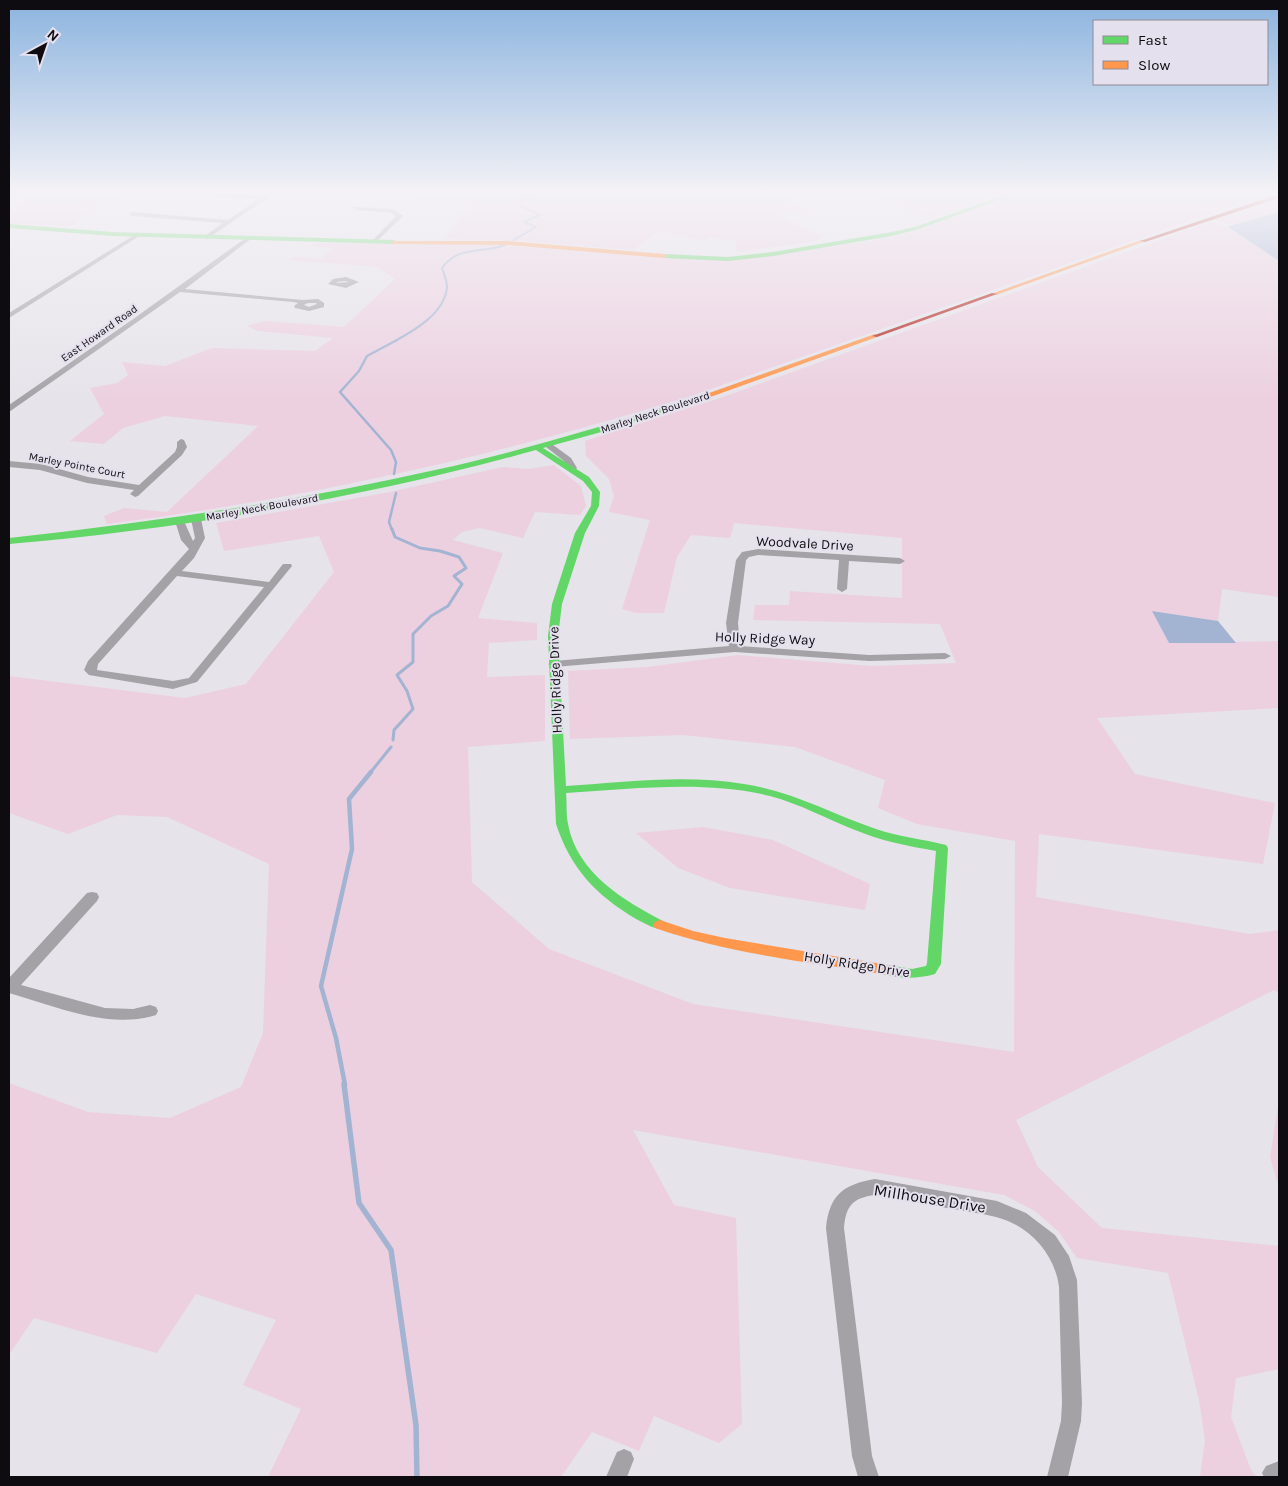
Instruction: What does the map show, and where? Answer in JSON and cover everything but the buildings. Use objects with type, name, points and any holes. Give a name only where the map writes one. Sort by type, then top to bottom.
[{"type":"street","points":[[9,316],[94,262]]},
{"type":"street","name":"East Howard Road","points":[[9,409],[215,262]]},
{"type":"street","name":"Marley Neck Boulevard","points":[[9,541],[196,519],[407,480],[543,447],[681,405],[1083,262]]},
{"type":"street","points":[[328,291],[336,286]]},
{"type":"street","points":[[177,290],[302,302],[313,301],[320,296]]},
{"type":"street","name":"Marley Pointe Court","points":[[9,464],[41,467],[137,492],[179,453],[182,447],[181,442]]},
{"type":"street","name":"Holly Ridge Drive","points":[[543,447],[558,463],[572,468],[592,485],[596,492],[595,506],[580,533],[557,604],[553,636],[559,790],[562,824],[567,843],[578,863],[612,898],[635,913],[662,926],[692,936],[726,944],[912,974],[930,970],[934,964],[942,848],[882,836],[793,798],[758,789],[724,784],[691,784],[559,790]]},
{"type":"street","points":[[196,519],[200,538],[190,556],[92,663],[90,670],[93,673],[173,685],[187,683],[198,676],[287,566]]},
{"type":"street","points":[[180,521],[186,540],[194,548]]},
{"type":"street","name":"Woodvale Drive","points":[[735,649],[732,623],[742,557],[758,552],[900,561]]},
{"type":"street","points":[[842,590],[844,558]]},
{"type":"street","points":[[176,573],[271,585]]},
{"type":"street","name":"Holly Ridge Way","points":[[554,664],[735,649],[869,658],[945,656]]},
{"type":"street","points":[[92,897],[9,987],[105,1014],[133,1015],[150,1011]]},
{"type":"street","name":"Millhouse Drive","points":[[868,1477],[862,1456],[834,1228],[835,1214],[840,1203],[849,1194],[862,1188],[875,1186],[1005,1211],[1029,1223],[1054,1247],[1062,1262],[1068,1287],[1072,1403],[1071,1421],[1058,1477]]},
{"type":"shaded area","points":[[319,262],[1071,262],[691,396],[547,437],[475,456],[329,488],[181,514],[107,524],[104,516],[124,508],[167,512],[258,426],[165,416],[123,428],[104,444],[70,441],[104,414],[90,388],[117,383],[128,375],[122,362],[165,366],[212,348],[315,351],[333,338],[258,331],[247,326],[265,321],[344,327],[395,279],[377,267]]},
{"type":"shaded area","points":[[1098,262],[1279,262],[1279,597],[1222,589],[1218,621],[1153,611],[1169,643],[1279,641],[1279,708],[1097,718],[1135,774],[1275,803],[1263,864],[1039,834],[1036,897],[1250,934],[1279,930],[1279,993],[1274,990],[1016,1120],[1038,1167],[1102,1228],[1279,1246],[1279,1369],[1236,1378],[1231,1417],[1251,1470],[1257,1477],[1200,1477],[1205,1440],[1199,1400],[1168,1273],[1077,1258],[1059,1232],[1035,1211],[1004,1195],[633,1130],[674,1205],[736,1218],[742,1424],[719,1443],[654,1416],[639,1451],[592,1432],[561,1477],[268,1477],[301,1409],[243,1385],[276,1320],[196,1294],[157,1353],[34,1318],[9,1355],[9,1083],[88,1112],[170,1118],[241,1087],[263,1033],[269,864],[167,817],[117,815],[68,834],[9,813],[9,676],[185,698],[246,684],[334,572],[319,536],[224,551],[216,523],[385,493],[503,467],[529,469],[554,465],[581,486],[586,506],[580,515],[535,512],[523,538],[480,528],[462,532],[453,540],[503,553],[478,618],[537,623],[537,640],[489,643],[487,677],[545,675],[545,741],[468,747],[472,882],[549,949],[693,1004],[1014,1052],[1015,841],[917,824],[878,808],[885,780],[795,747],[683,735],[570,739],[568,671],[647,667],[738,655],[872,666],[956,663],[940,624],[753,620],[755,605],[789,605],[790,591],[902,598],[902,538],[734,523],[730,538],[691,535],[677,557],[664,613],[636,613],[622,609],[650,520],[609,512],[614,496],[609,479],[586,456],[585,441],[717,399]]},
{"type":"shaded area","points":[[703,827],[773,840],[870,884],[865,910],[730,888],[678,868],[636,833]]},
{"type":"shaded area","points":[[1279,1100],[1279,1188],[1270,1157]]},
{"type":"water","points":[[1152,611],[1218,621],[1236,643],[1169,643]]},
{"type":"waterway","points":[[395,341],[428,320],[441,305],[447,287],[442,268],[447,262]]},
{"type":"waterway","points":[[394,474],[396,462],[391,450],[340,392],[359,371],[367,356],[397,340]]},
{"type":"waterway","points":[[392,530],[389,522],[396,493]]},
{"type":"waterway","points":[[392,529],[395,537],[420,548],[440,551],[459,557],[466,568],[454,576],[462,584],[448,606],[431,616],[413,634],[413,662],[397,675],[407,691],[413,709],[394,730],[393,740]]},
{"type":"waterway","points":[[370,773],[391,747]]},
{"type":"waterway","points":[[345,1085],[336,1038],[321,986],[352,849],[349,799],[371,772]]},
{"type":"waterway","points":[[344,1084],[359,1203],[391,1250],[416,1425],[417,1477]]},
{"type":"traffic: fast","points":[[9,541],[181,520],[351,491],[436,473],[519,452],[603,429],[685,403]]},
{"type":"traffic: fast","points":[[538,448],[586,479],[596,492],[595,506],[580,533],[557,604],[553,636],[562,824],[576,858],[587,873],[612,897],[660,925]]},
{"type":"traffic: fast","points":[[559,790],[690,783],[742,787],[794,800],[880,835],[942,848],[934,964],[930,970],[912,974],[888,970]]},
{"type":"traffic: slow","points":[[994,294],[1083,262]]},
{"type":"traffic: slow","points":[[685,403],[875,336]]},
{"type":"traffic: slow","points":[[660,925],[692,936],[725,943],[888,970]]},
{"type":"traffic: jam","points":[[875,336],[994,294]]}]
